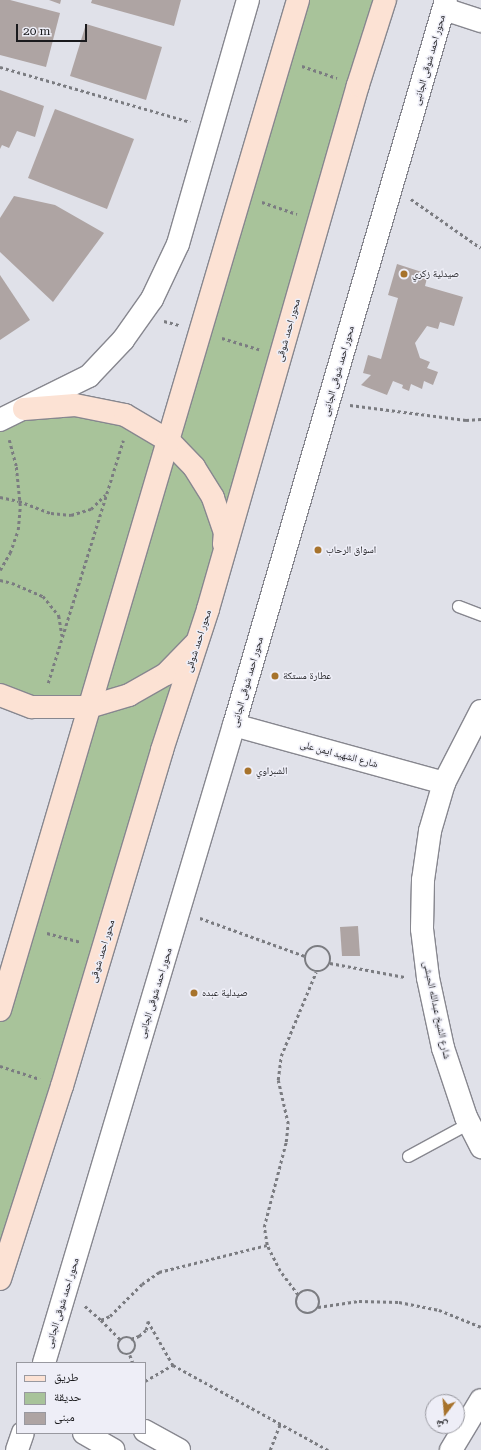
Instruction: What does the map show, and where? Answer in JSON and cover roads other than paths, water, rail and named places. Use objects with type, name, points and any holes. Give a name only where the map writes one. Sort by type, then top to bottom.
[{"type":"main road","points":[[0,1010],[298,0]]},
{"type":"main road","name":"محور احمد شوقى","points":[[0,1279],[62,1086],[162,750],[208,609],[358,85],[385,0]]},
{"type":"main road","points":[[24,409],[75,405],[124,416],[169,441],[194,467],[213,498],[225,532],[223,557]]},
{"type":"main road","points":[[0,695],[32,707],[89,707],[129,695],[166,674],[196,644],[208,609]]},
{"type":"street","points":[[4,429],[24,409],[89,376],[123,340],[152,299],[178,244],[248,0]]},
{"type":"street","points":[[445,5],[481,21]]},
{"type":"street","name":"محور احمد شوقى الجانبى","points":[[44,1362],[234,725],[445,5]]},
{"type":"street","name":"شارع الشيخ عبدالله الحبشى","points":[[481,711],[444,783],[430,831],[423,880],[422,929],[428,978],[443,1048],[469,1123],[481,1146]]},
{"type":"street","name":"شارع الشهيد ايمن على","points":[[234,725],[444,783]]},
{"type":"street","points":[[50,1340],[57,1362]]},
{"type":"street","points":[[451,1450],[481,1400]]},
{"type":"street","points":[[146,1432],[179,1450]]},
{"type":"street","points":[[17,1450],[23,1434]]},
{"type":"street","points":[[86,1434],[114,1450]]},
{"type":"lane","points":[[458,606],[481,615]]},
{"type":"lane","points":[[408,1156],[469,1123]]},
{"type":"place","name":"صيدلية زكري","points":[[404,274]]},
{"type":"place","name":"اسواق الرحاب","points":[[318,550]]},
{"type":"place","name":"عطارة مستكة","points":[[275,676]]},
{"type":"place","name":"الشبراوي","points":[[248,771]]},
{"type":"place","name":"صيدلية عبده","points":[[194,993]]}]
